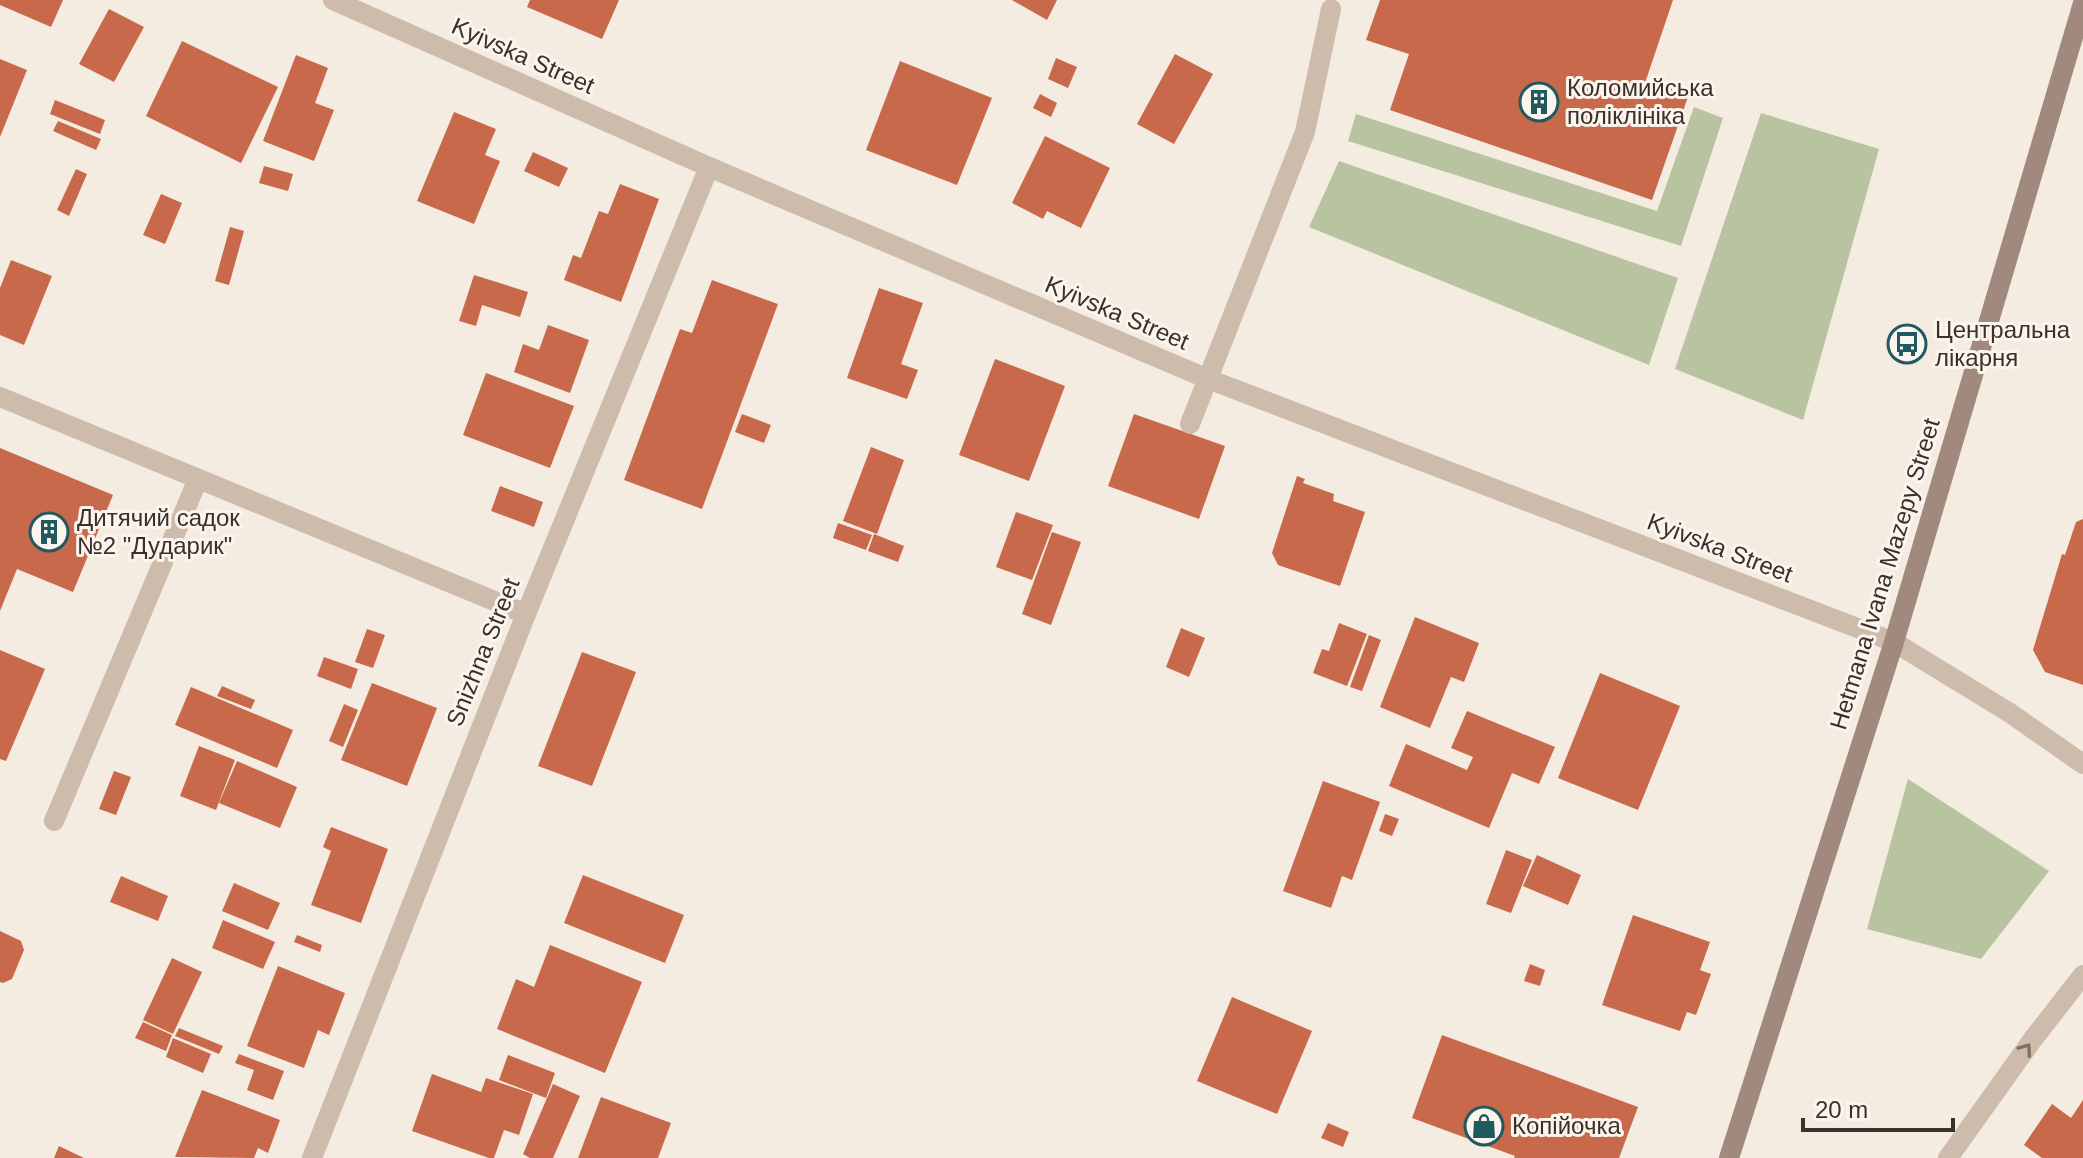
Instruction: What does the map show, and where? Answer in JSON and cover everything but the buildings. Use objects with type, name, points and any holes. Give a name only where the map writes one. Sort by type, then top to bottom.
[{"type":"main road","name":"Hetmana Ivana Mazepy Street","points":[[1729,1158],[1894,642],[2083,3]]},
{"type":"street","name":"Kyivska Street","points":[[333,0],[709,167],[1208,379],[1894,642],[2010,713],[2083,764]]},
{"type":"street","points":[[1190,424],[1305,132],[1331,9]]},
{"type":"street","name":"Snizhna Street","points":[[312,1158],[526,614],[709,167]]},
{"type":"street","points":[[0,397],[526,614]]},
{"type":"street","points":[[54,821],[198,479]]},
{"type":"street","points":[[1948,1158],[2083,975]]},
{"type":"green space","points":[[1694,107],[1723,118],[1681,246],[1348,141],[1356,114],[1657,211]]},
{"type":"green space","points":[[1761,113],[1879,149],[1803,420],[1675,369]]},
{"type":"green space","points":[[1339,161],[1678,278],[1649,365],[1309,227]]},
{"type":"green space","points":[[1908,779],[2049,871],[1981,959],[1867,929]]},
{"type":"place","name":"Коломийська поліклініка","points":[[1539,102]]},
{"type":"place","name":"Центральна лікарня","points":[[1907,344]]},
{"type":"place","name":"Дитячий садок №2 \"Дударик\"","points":[[49,532]]},
{"type":"place","name":"Копійочка","points":[[1484,1126]]}]
